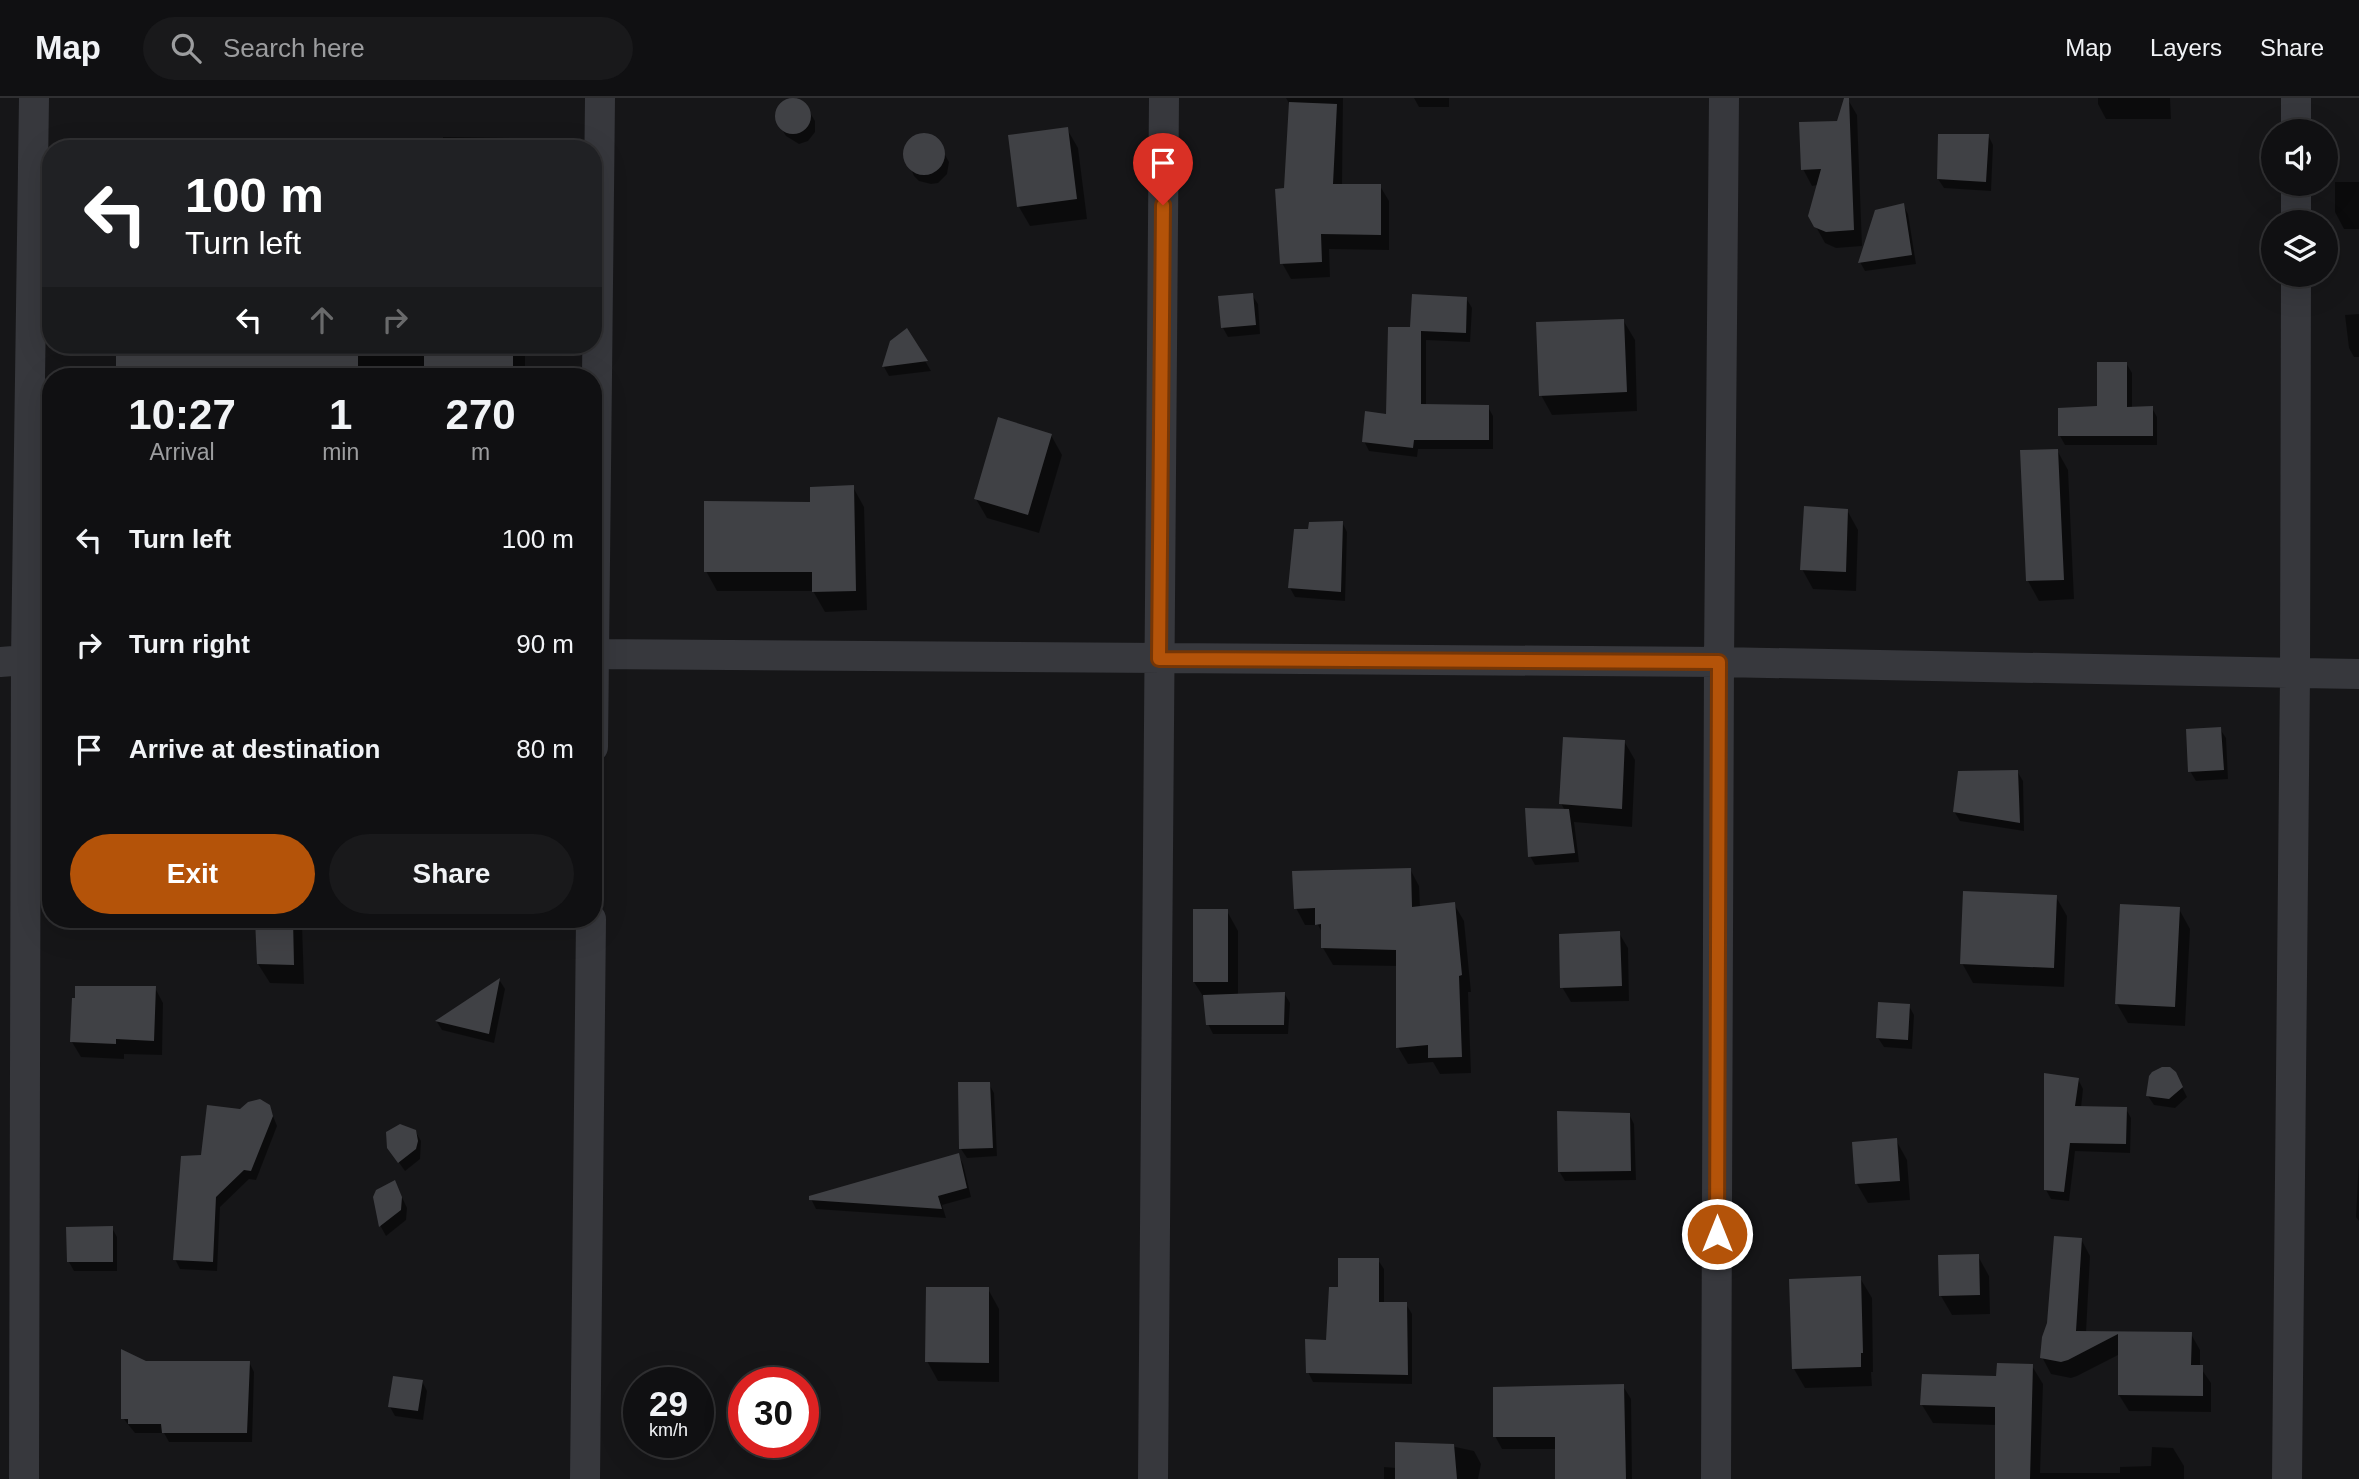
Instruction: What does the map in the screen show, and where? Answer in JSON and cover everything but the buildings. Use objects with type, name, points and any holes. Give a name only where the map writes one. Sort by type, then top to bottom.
[{"type":"street","points":[[24,1479],[26,660],[34,98]]},
{"type":"street","points":[[600,98],[600,140]]},
{"type":"street","points":[[1153,1479],[1164,98]]},
{"type":"street","points":[[1716,1479],[1724,98]]},
{"type":"street","points":[[2296,98],[2296,119]]},
{"type":"street","points":[[2287,1479],[2296,287]]},
{"type":"street","points":[[602,654],[1719,662],[2295,675],[2359,674]]},
{"type":"street","points":[[585,1479],[591,928]]},
{"type":"route","points":[[1163,205],[1159,659],[1719,662],[1717,1234]]}]
